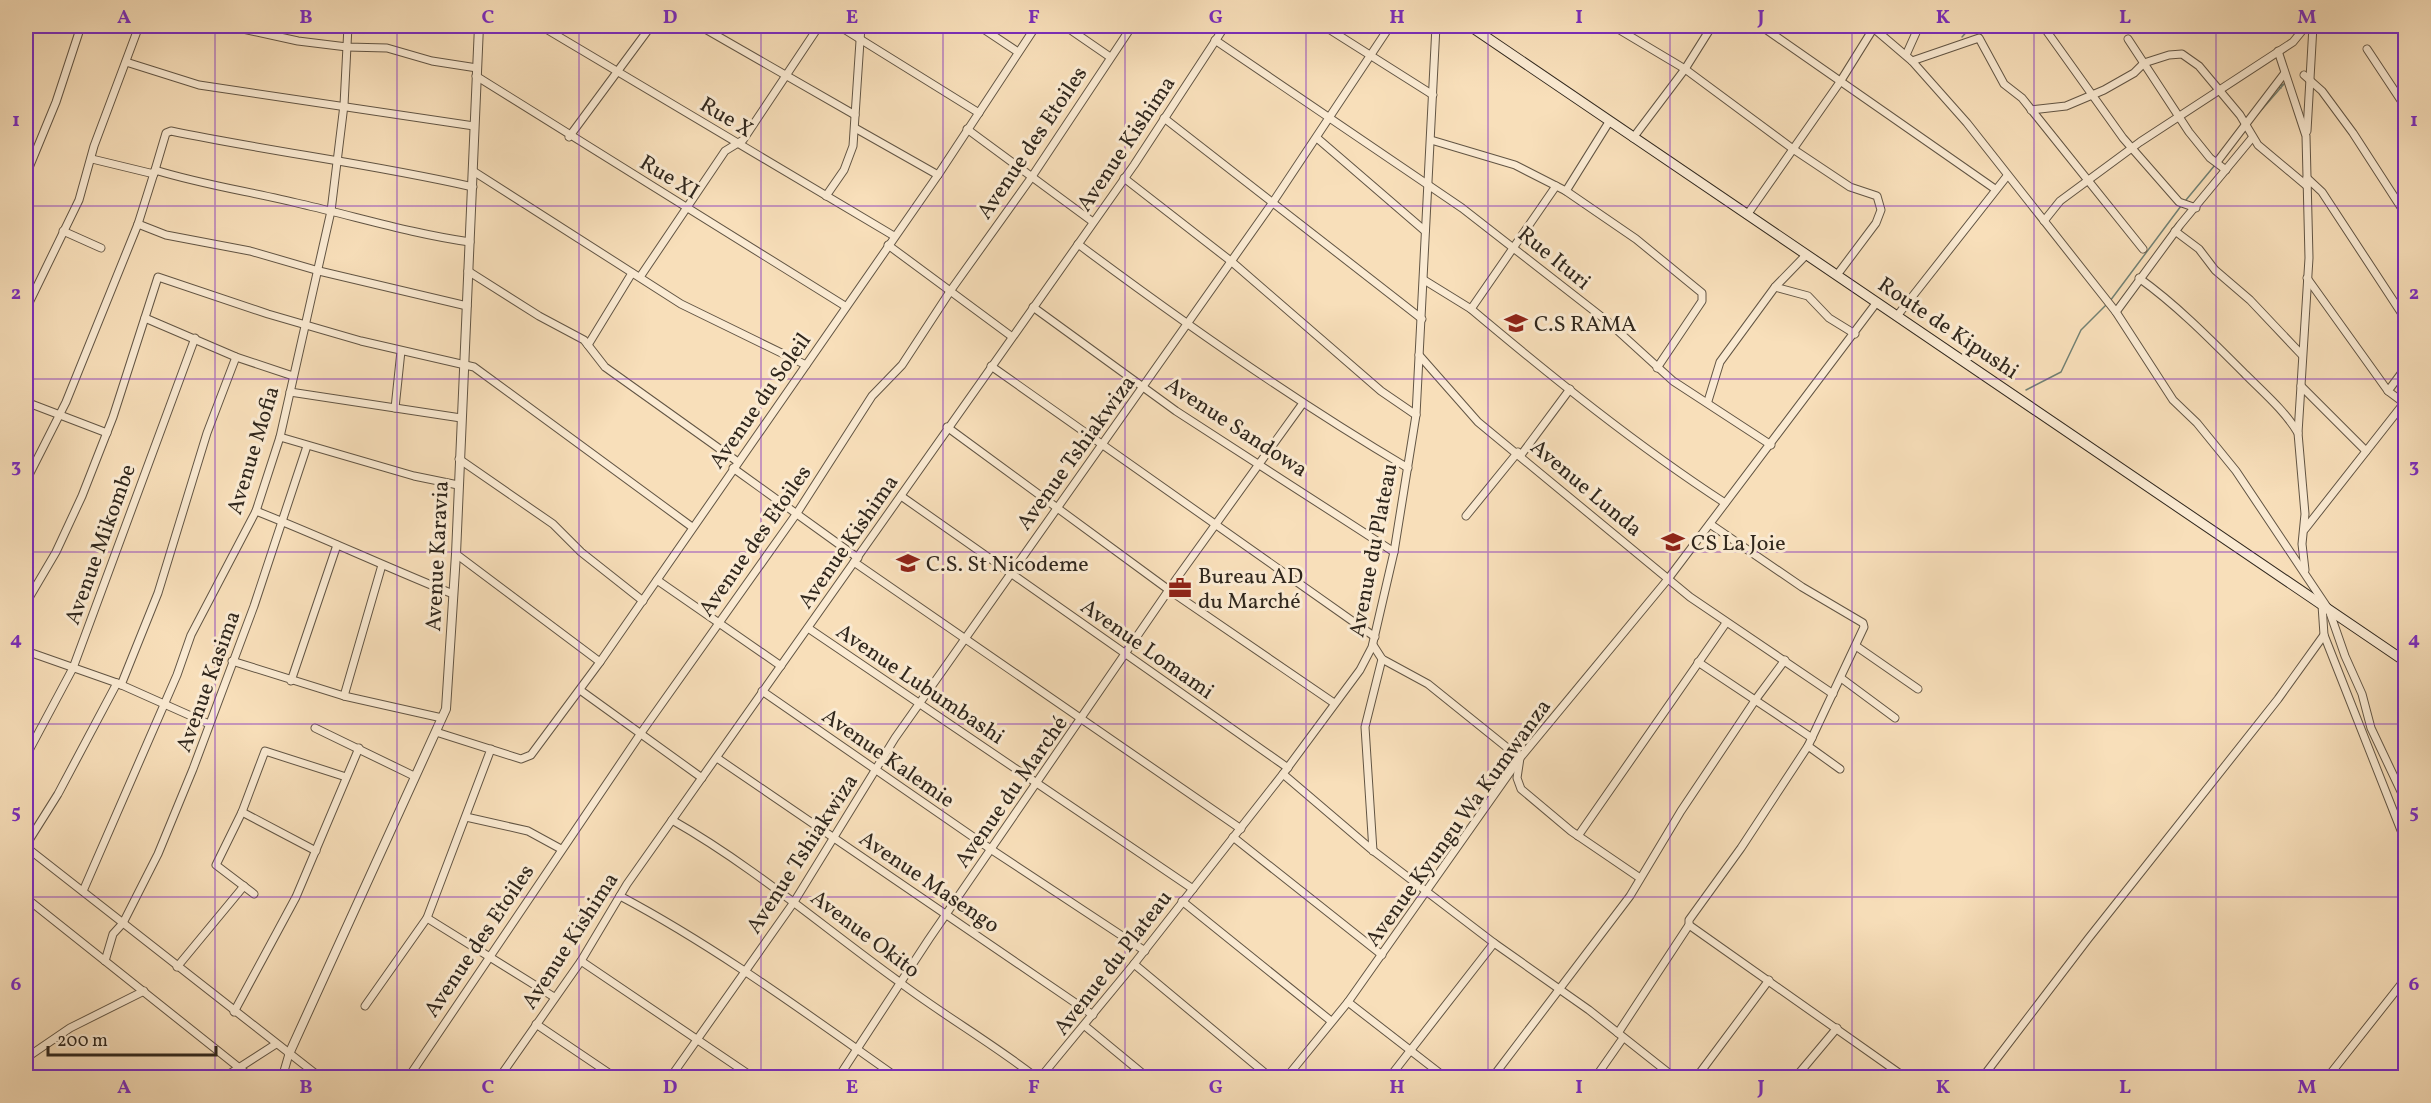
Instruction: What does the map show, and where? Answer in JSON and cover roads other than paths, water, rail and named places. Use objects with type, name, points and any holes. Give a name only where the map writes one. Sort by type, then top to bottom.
[{"type":"main road","name":"Route de Kipushi","points":[[1470,26],[2406,662]]},
{"type":"street","points":[[26,175],[56,102],[81,26]]},
{"type":"street","points":[[26,309],[80,200],[92,159],[139,26]]},
{"type":"street","points":[[229,26],[298,41],[347,47],[387,48],[476,72]]},
{"type":"street","name":"Avenue Mofia","points":[[83,891],[191,635],[256,511],[280,437],[331,211],[344,105],[348,26]]},
{"type":"street","name":"Avenue Karavia","points":[[289,1054],[446,710],[456,554],[479,26]]},
{"type":"street","name":"Rue X","points":[[541,26],[617,69],[894,236]]},
{"type":"street","points":[[569,137],[617,69],[624,66],[651,26]]},
{"type":"street","points":[[700,26],[855,115]]},
{"type":"street","points":[[640,277],[725,151],[738,144],[787,76],[819,26]]},
{"type":"street","points":[[839,26],[979,113]]},
{"type":"street","points":[[826,196],[849,159],[855,128],[861,26]]},
{"type":"street","points":[[978,26],[1018,52]]},
{"type":"street","name":"Avenue du Soleil","points":[[436,732],[526,759],[580,690],[643,601],[845,306],[938,175],[1036,26]]},
{"type":"street","points":[[1065,26],[1110,57]]},
{"type":"street","name":"Avenue des Etoiles","points":[[408,1077],[488,955],[641,733],[797,513],[872,396],[902,365],[951,290],[1031,178],[1131,26]]},
{"type":"street","name":"Avenue Kishima","points":[[499,1077],[581,961],[620,896],[672,820],[1124,178],[1225,26]]},
{"type":"street","points":[[1324,26],[1433,95]]},
{"type":"street","name":"Avenue Tshiakwiza","points":[[670,1077],[794,902],[876,770],[920,705],[1057,507],[1103,446],[1232,262],[1390,26]]},
{"type":"street","name":"Avenue du Plateau","points":[[1038,1077],[1085,1026],[1241,829],[1360,670],[1374,641],[1394,552],[1416,415],[1436,26]]},
{"type":"street","points":[[1613,26],[1685,69],[1793,149],[1850,187],[1873,193],[1880,201],[1881,214],[1837,275]]},
{"type":"street","points":[[1634,138],[1685,69],[1712,26]]},
{"type":"street","points":[[1761,26],[1995,189]]},
{"type":"street","points":[[1909,58],[1919,26]]},
{"type":"street","points":[[2043,26],[2091,94],[2179,202],[2196,208]]},
{"type":"street","points":[[2044,221],[2060,201],[2087,180],[2178,116],[2293,42],[2306,26]]},
{"type":"street","points":[[2305,572],[2302,544],[2305,529],[2298,433],[2307,278],[2306,136],[2313,26]]},
{"type":"street","points":[[1747,215],[1840,82],[1872,27],[1909,58],[1967,123],[2116,312],[2173,400],[2197,423],[2236,471],[2305,572],[2326,607],[2362,694],[2371,728],[2406,802]]},
{"type":"street","points":[[1909,58],[1979,38],[2004,84],[2022,98],[2143,249]]},
{"type":"street","points":[[2128,39],[2201,147],[2226,170]]},
{"type":"street","name":"Rue Ituri","points":[[1215,40],[1331,117],[1513,246],[1607,321],[1673,381],[1707,401],[1771,445]]},
{"type":"street","points":[[2367,50],[2406,108]]},
{"type":"street","points":[[2278,51],[2306,136]]},
{"type":"street","points":[[2031,110],[2066,106],[2104,90],[2144,63],[2169,55],[2182,54],[2199,66],[2246,124],[2252,138],[2322,192],[2406,320]]},
{"type":"street","points":[[126,62],[199,85],[474,126]]},
{"type":"street","name":"Rue XI","points":[[476,72],[569,137],[687,207],[845,306]]},
{"type":"street","points":[[2217,162],[2284,74]]},
{"type":"street","points":[[2304,75],[2322,92],[2353,133],[2406,215]]},
{"type":"street","points":[[1164,118],[1422,319]]},
{"type":"street","points":[[1566,191],[1609,122]]},
{"type":"street","points":[[855,128],[938,175]]},
{"type":"street","points":[[968,129],[1093,222]]},
{"type":"street","points":[[26,481],[58,415],[138,224],[166,133],[171,131],[338,162],[346,161],[417,173],[473,187]]},
{"type":"street","points":[[1317,138],[1425,231]]},
{"type":"street","points":[[2116,312],[2175,231],[2252,138]]},
{"type":"street","points":[[1431,140],[1515,165],[1566,191],[1636,239],[1702,293],[1702,301],[1657,368]]},
{"type":"street","points":[[92,159],[331,211],[415,233],[470,242]]},
{"type":"street","points":[[473,171],[703,316],[806,365]]},
{"type":"street","points":[[1897,316],[2007,176]]},
{"type":"street","points":[[1124,178],[1232,262],[1381,391],[1416,415]]},
{"type":"street","points":[[1471,309],[1556,186]]},
{"type":"street","points":[[138,224],[166,235],[249,251],[319,271],[467,306]]},
{"type":"street","points":[[63,231],[101,248]]},
{"type":"street","points":[[2175,231],[2199,249],[2215,270],[2257,308],[2302,355]]},
{"type":"street","points":[[1078,244],[1187,326],[1408,468]]},
{"type":"street","points":[[888,245],[1011,336]]},
{"type":"street","points":[[1707,401],[1720,362],[1775,287],[1806,255]]},
{"type":"street","points":[[468,271],[539,316],[571,331],[588,345],[605,367],[856,560],[966,641],[1241,829]]},
{"type":"street","points":[[588,345],[632,273]]},
{"type":"street","points":[[26,603],[56,552],[107,433],[158,277],[306,325],[474,368],[692,527]]},
{"type":"street","points":[[2139,278],[2166,298],[2281,408],[2298,433]]},
{"type":"street","points":[[2305,529],[2404,403],[2388,392],[2307,278]]},
{"type":"street","points":[[1424,280],[1471,309],[1570,389],[1689,479],[1725,503]]},
{"type":"street","points":[[1775,287],[1808,296],[1829,318],[1855,334]]},
{"type":"street","name":"Avenue Kyungu Wa Kumwanza","points":[[1286,1077],[1348,1002],[1520,758],[1668,579],[1877,302]]},
{"type":"street","name":"Avenue Sandowa","points":[[1033,307],[1144,387],[1394,552]]},
{"type":"street","points":[[145,318],[236,357],[293,376]]},
{"type":"street","name":"Avenue Mikombe","points":[[26,756],[28,746],[73,668],[195,338]]},
{"type":"street","points":[[394,408],[401,351]]},
{"type":"street","name":"Avenue Lunda","points":[[1419,356],[1478,422],[1668,579],[1726,623],[1833,694]]},
{"type":"street","points":[[236,357],[207,433],[161,582],[119,684],[58,794],[26,846],[234,1012],[321,1077]]},
{"type":"street","points":[[991,366],[1374,641],[1382,659],[1428,684],[1520,758],[1518,784],[1578,836],[1640,878]]},
{"type":"street","points":[[2388,392],[2406,367]]},
{"type":"street","points":[[2301,386],[2366,451]]},
{"type":"street","points":[[1466,516],[1570,389]]},
{"type":"street","points":[[290,392],[461,418]]},
{"type":"street","points":[[26,402],[107,433]]},
{"type":"street","name":"Avenue du Marché","points":[[838,1077],[1169,590],[1304,403]]},
{"type":"street","points":[[947,427],[1169,590],[1334,703]]},
{"type":"street","points":[[280,437],[414,476],[458,485]]},
{"type":"street","name":"Avenue Kasima","points":[[105,961],[113,934],[123,923],[158,854],[194,769],[232,661],[255,606],[307,446]]},
{"type":"street","points":[[459,459],[553,524],[581,552],[643,601]]},
{"type":"street","name":"Avenue Lomami","points":[[901,496],[1126,653],[1285,771],[1374,851],[1675,1077]]},
{"type":"street","points":[[256,511],[315,533],[382,565],[453,594]]},
{"type":"street","points":[[1595,1077],[1689,925],[1689,920],[1808,746],[1864,627],[1863,623],[1802,587],[1710,524]]},
{"type":"street","points":[[291,681],[337,545]]},
{"type":"street","points":[[456,554],[600,662]]},
{"type":"street","points":[[344,696],[382,565]]},
{"type":"street","points":[[657,580],[781,666]]},
{"type":"street","points":[[2326,607],[2324,635],[2406,843]]},
{"type":"street","points":[[1578,836],[1726,623]]},
{"type":"street","name":"Avenue Lubumbashi","points":[[808,628],[1038,782],[1192,889]]},
{"type":"street","points":[[1982,1077],[2284,691],[2324,635]]},
{"type":"street","points":[[1856,646],[1918,689]]},
{"type":"street","points":[[26,651],[119,684],[209,724]]},
{"type":"street","points":[[1374,851],[1365,727],[1382,659]]},
{"type":"street","points":[[1492,1077],[1603,933],[1756,699],[1785,660]]},
{"type":"street","points":[[232,661],[344,696],[442,718]]},
{"type":"street","points":[[1698,662],[1812,738]]},
{"type":"street","points":[[1840,678],[1895,718]]},
{"type":"street","points":[[580,690],[702,778]]},
{"type":"street","name":"Avenue Kalemie","points":[[762,691],[992,850],[1145,951]]},
{"type":"street","points":[[315,728],[414,776]]},
{"type":"street","points":[[1808,746],[1839,769]]},
{"type":"street","points":[[234,1012],[296,897],[359,748]]},
{"type":"street","points":[[365,1006],[427,918],[491,749]]},
{"type":"street","points":[[254,894],[216,865],[242,812],[265,752],[268,750],[346,777]]},
{"type":"street","name":"Avenue Masengo","points":[[717,758],[1093,1015]]},
{"type":"street","points":[[242,812],[316,851]]},
{"type":"street","points":[[466,817],[528,831],[561,849]]},
{"type":"street","name":"Avenue Okito","points":[[672,820],[719,847],[900,983],[991,1042],[1038,1077]]},
{"type":"street","points":[[1233,837],[1382,955]]},
{"type":"street","points":[[177,967],[244,886]]},
{"type":"street","points":[[620,896],[673,924],[745,969],[898,1077]]},
{"type":"street","points":[[26,898],[238,1069],[252,1077]]},
{"type":"street","points":[[1182,901],[1331,1021]]},
{"type":"street","points":[[427,918],[554,997]]},
{"type":"street","points":[[1689,925],[1838,1028],[1903,1077]]},
{"type":"street","points":[[1389,1077],[1494,943]]},
{"type":"street","points":[[581,961],[754,1077]]},
{"type":"street","points":[[1134,964],[1271,1077]]},
{"type":"street","points":[[2327,1077],[2406,978]]},
{"type":"street","points":[[1696,1077],[1769,981]]},
{"type":"street","points":[[26,1058],[70,1028],[144,991]]},
{"type":"street","points":[[1348,1002],[1446,1077]]},
{"type":"street","points":[[536,1024],[616,1077]]},
{"type":"street","points":[[1085,1026],[1148,1077]]},
{"type":"street","points":[[1796,1077],[1838,1028]]},
{"type":"street","points":[[225,1077],[276,1044]]},
{"type":"street","points":[[282,1077],[289,1054]]},
{"type":"waterway","points":[[1962,37],[1972,26]]},
{"type":"waterway","points":[[2257,115],[2284,84],[2277,87],[2281,88]]},
{"type":"waterway","points":[[2186,200],[2215,165]]},
{"type":"waterway","points":[[2110,301],[2181,206]]},
{"type":"waterway","points":[[2026,390],[2061,372],[2081,330],[2107,304]]},
{"type":"place","name":"C.S RAMA","points":[[1516,323]]},
{"type":"place","name":"CS La Joie","points":[[1673,542]]},
{"type":"place","name":"C.S. St Nicodeme","points":[[908,563]]},
{"type":"place","name":"Bureau AD du Marché","points":[[1180,588]]}]
